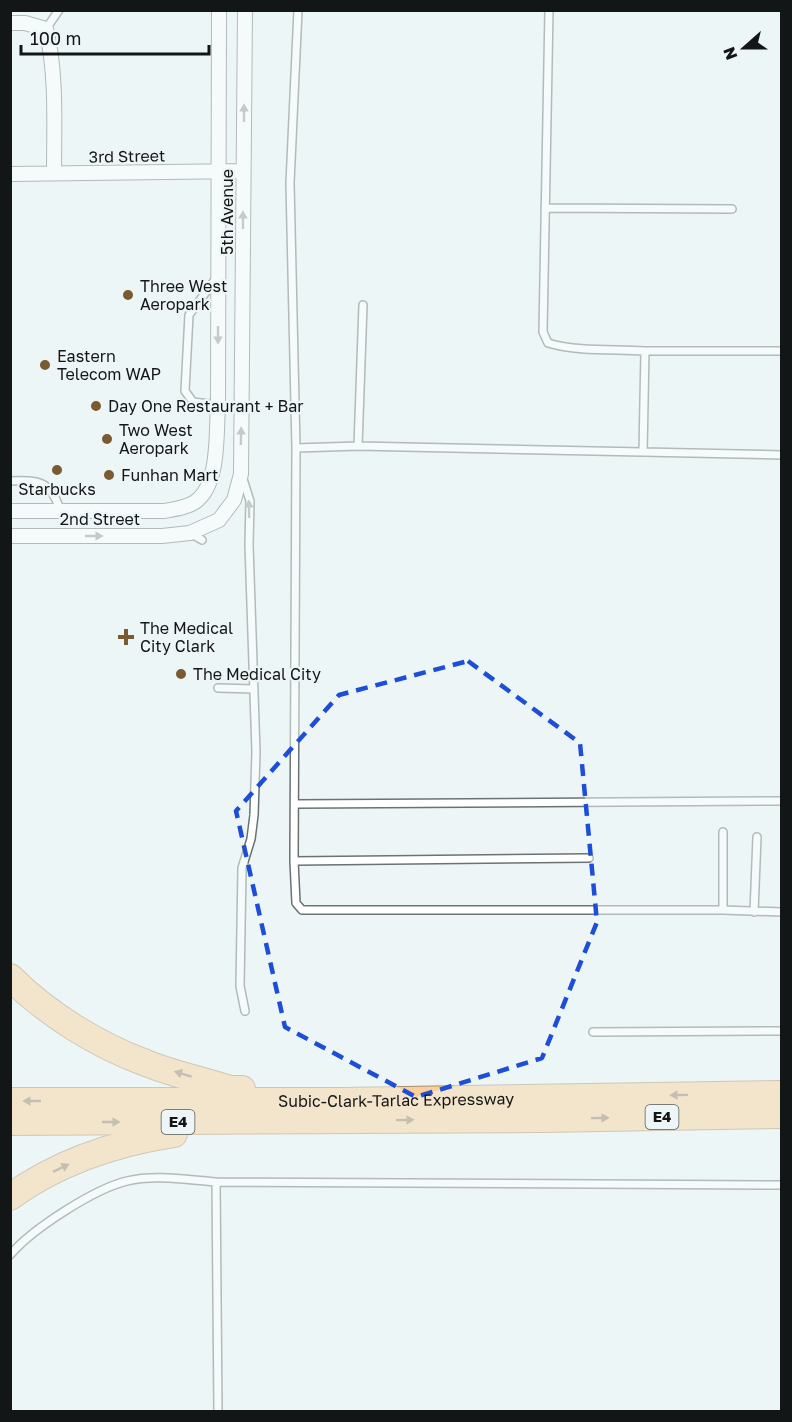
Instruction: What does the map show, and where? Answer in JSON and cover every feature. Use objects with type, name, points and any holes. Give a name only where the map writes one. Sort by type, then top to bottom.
[{"type":"highway","points":[[10,977],[28,994],[90,1036],[146,1063],[230,1089],[291,1089],[345,1111]]},
{"type":"highway","name":"Subic-Clark-Tarlac Expressway","points":[[10,1122],[782,1094]]},
{"type":"highway","name":"Subic-Clark-Tarlac Expressway","points":[[10,1101],[345,1111],[782,1114]]},
{"type":"highway","points":[[10,1197],[41,1178],[97,1152],[135,1141],[190,1132],[262,1130],[345,1111]]},
{"type":"street","name":"5th Avenue","points":[[207,487],[214,469],[218,405],[219,10]]},
{"type":"street","name":"5th Avenue","points":[[196,536],[219,520],[234,500],[241,474],[245,10]]},
{"type":"street","points":[[10,23],[25,23],[46,29],[50,45],[54,173]]},
{"type":"street","name":"3rd Street","points":[[10,174],[243,171]]},
{"type":"street","name":"2nd Street","points":[[10,511],[164,511],[182,508],[196,501],[207,487]]},
{"type":"street","points":[[61,511],[61,536]]},
{"type":"street","name":"2nd Street","points":[[10,536],[196,536]]},
{"type":"lane","points":[[46,29],[59,10]]},
{"type":"lane","points":[[298,10],[290,183],[296,448],[294,861],[296,903],[302,910],[782,912]]},
{"type":"lane","points":[[549,10],[543,332],[548,343],[598,350],[782,351]]},
{"type":"lane","points":[[544,208],[732,209]]},
{"type":"lane","points":[[218,276],[189,315],[185,391],[193,402],[218,405]]},
{"type":"lane","points":[[358,446],[363,305]]},
{"type":"lane","points":[[643,452],[645,351]]},
{"type":"lane","points":[[296,448],[358,446],[782,455]]},
{"type":"lane","points":[[241,474],[250,501],[249,545],[254,689],[254,815],[251,839],[242,868],[240,986],[245,1011]]},
{"type":"lane","points":[[10,481],[35,480],[44,484],[56,495],[61,511]]},
{"type":"lane","points":[[218,688],[254,689]]},
{"type":"lane","points":[[295,804],[782,801]]},
{"type":"lane","points":[[723,832],[723,910]]},
{"type":"lane","points":[[754,912],[757,837]]},
{"type":"lane","points":[[294,861],[589,858]]},
{"type":"lane","points":[[594,1032],[782,1031]]},
{"type":"lane","points":[[10,1255],[23,1240],[102,1190],[128,1180],[150,1178],[216,1182],[782,1185]]},
{"type":"lane","points":[[216,1182],[218,1412]]},
{"type":"highlighted area","points":[[468,661],[580,743],[597,922],[542,1058],[416,1097],[285,1027],[236,811],[339,695]]},
{"type":"place","name":"Three West Aeropark","points":[[128,295]]},
{"type":"place","name":"Eastern Telecom WAP","points":[[45,365]]},
{"type":"place","name":"Day One Restaurant + Bar","points":[[96,406]]},
{"type":"place","name":"Two West Aeropark","points":[[107,439]]},
{"type":"place","name":"Starbucks","points":[[57,470]]},
{"type":"place","name":"Funhan Mart","points":[[109,475]]},
{"type":"place","name":"The Medical City Clark","points":[[126,637]]},
{"type":"place","name":"The Medical City","points":[[181,674]]}]
